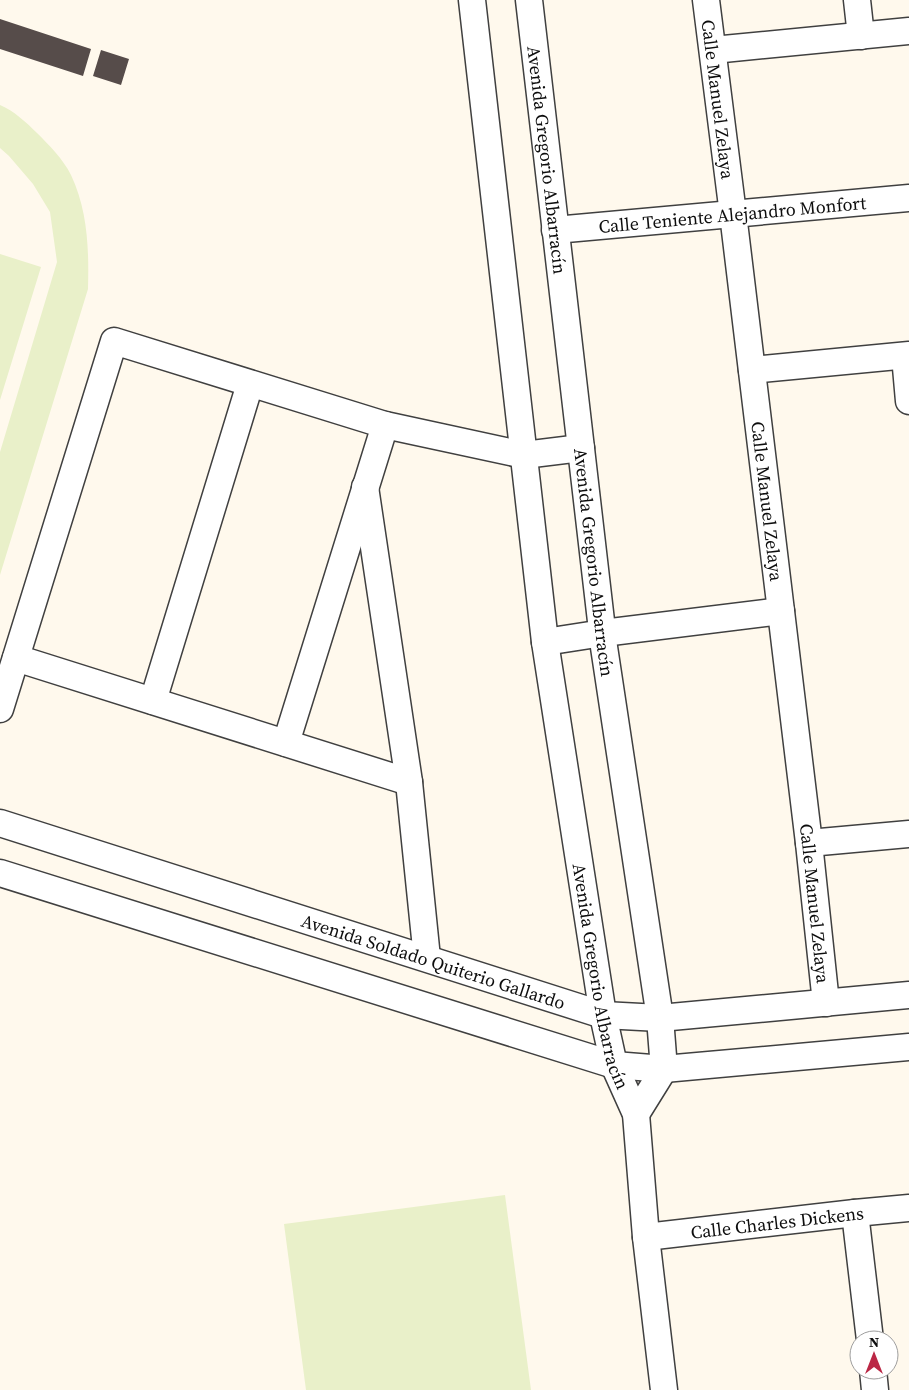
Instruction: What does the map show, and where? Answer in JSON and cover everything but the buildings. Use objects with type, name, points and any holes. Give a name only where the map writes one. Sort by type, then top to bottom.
[{"type":"street","name":"Avenida Gregorio Albarracín","points":[[472,0],[545,642],[603,1014],[614,1065],[636,1114],[646,1237],[664,1390]]},
{"type":"street","name":"Avenida Gregorio Albarracín","points":[[529,0],[603,633],[660,1018],[664,1069],[636,1114]]},
{"type":"street","name":"Calle Manuel Zelaya","points":[[706,0],[809,843],[826,1003]]},
{"type":"street","points":[[856,0],[861,36]]},
{"type":"street","points":[[713,50],[909,31]]},
{"type":"street","name":"Calle Teniente Alejandro Monfort","points":[[556,230],[909,198]]},
{"type":"street","points":[[0,709],[114,341],[385,425],[524,455],[581,448]]},
{"type":"street","points":[[752,370],[907,356],[909,401]]},
{"type":"street","points":[[153,701],[250,384]]},
{"type":"street","points":[[286,743],[385,425]]},
{"type":"street","points":[[365,487],[409,782],[427,958]]},
{"type":"street","points":[[545,642],[780,611]]},
{"type":"street","points":[[16,658],[409,782]]},
{"type":"street","name":"Avenida Soldado Quiterio Gallardo","points":[[0,823],[603,1014],[660,1018],[909,996]]},
{"type":"street","points":[[809,843],[909,834]]},
{"type":"street","points":[[0,872],[614,1065],[664,1069],[909,1047]]},
{"type":"street","name":"Calle Charles Dickens","points":[[646,1237],[909,1208]]},
{"type":"street","points":[[855,1213],[869,1330]]},
{"type":"green space","points":[[0,105],[15,114],[33,129],[56,152],[71,175],[77,189],[84,217],[88,245],[88,289],[0,575],[0,452],[57,262],[50,212],[33,184],[0,148]]},
{"type":"green space","points":[[0,254],[41,267],[0,400]]},
{"type":"green space","points":[[505,1195],[531,1390],[306,1390],[284,1224]]}]
